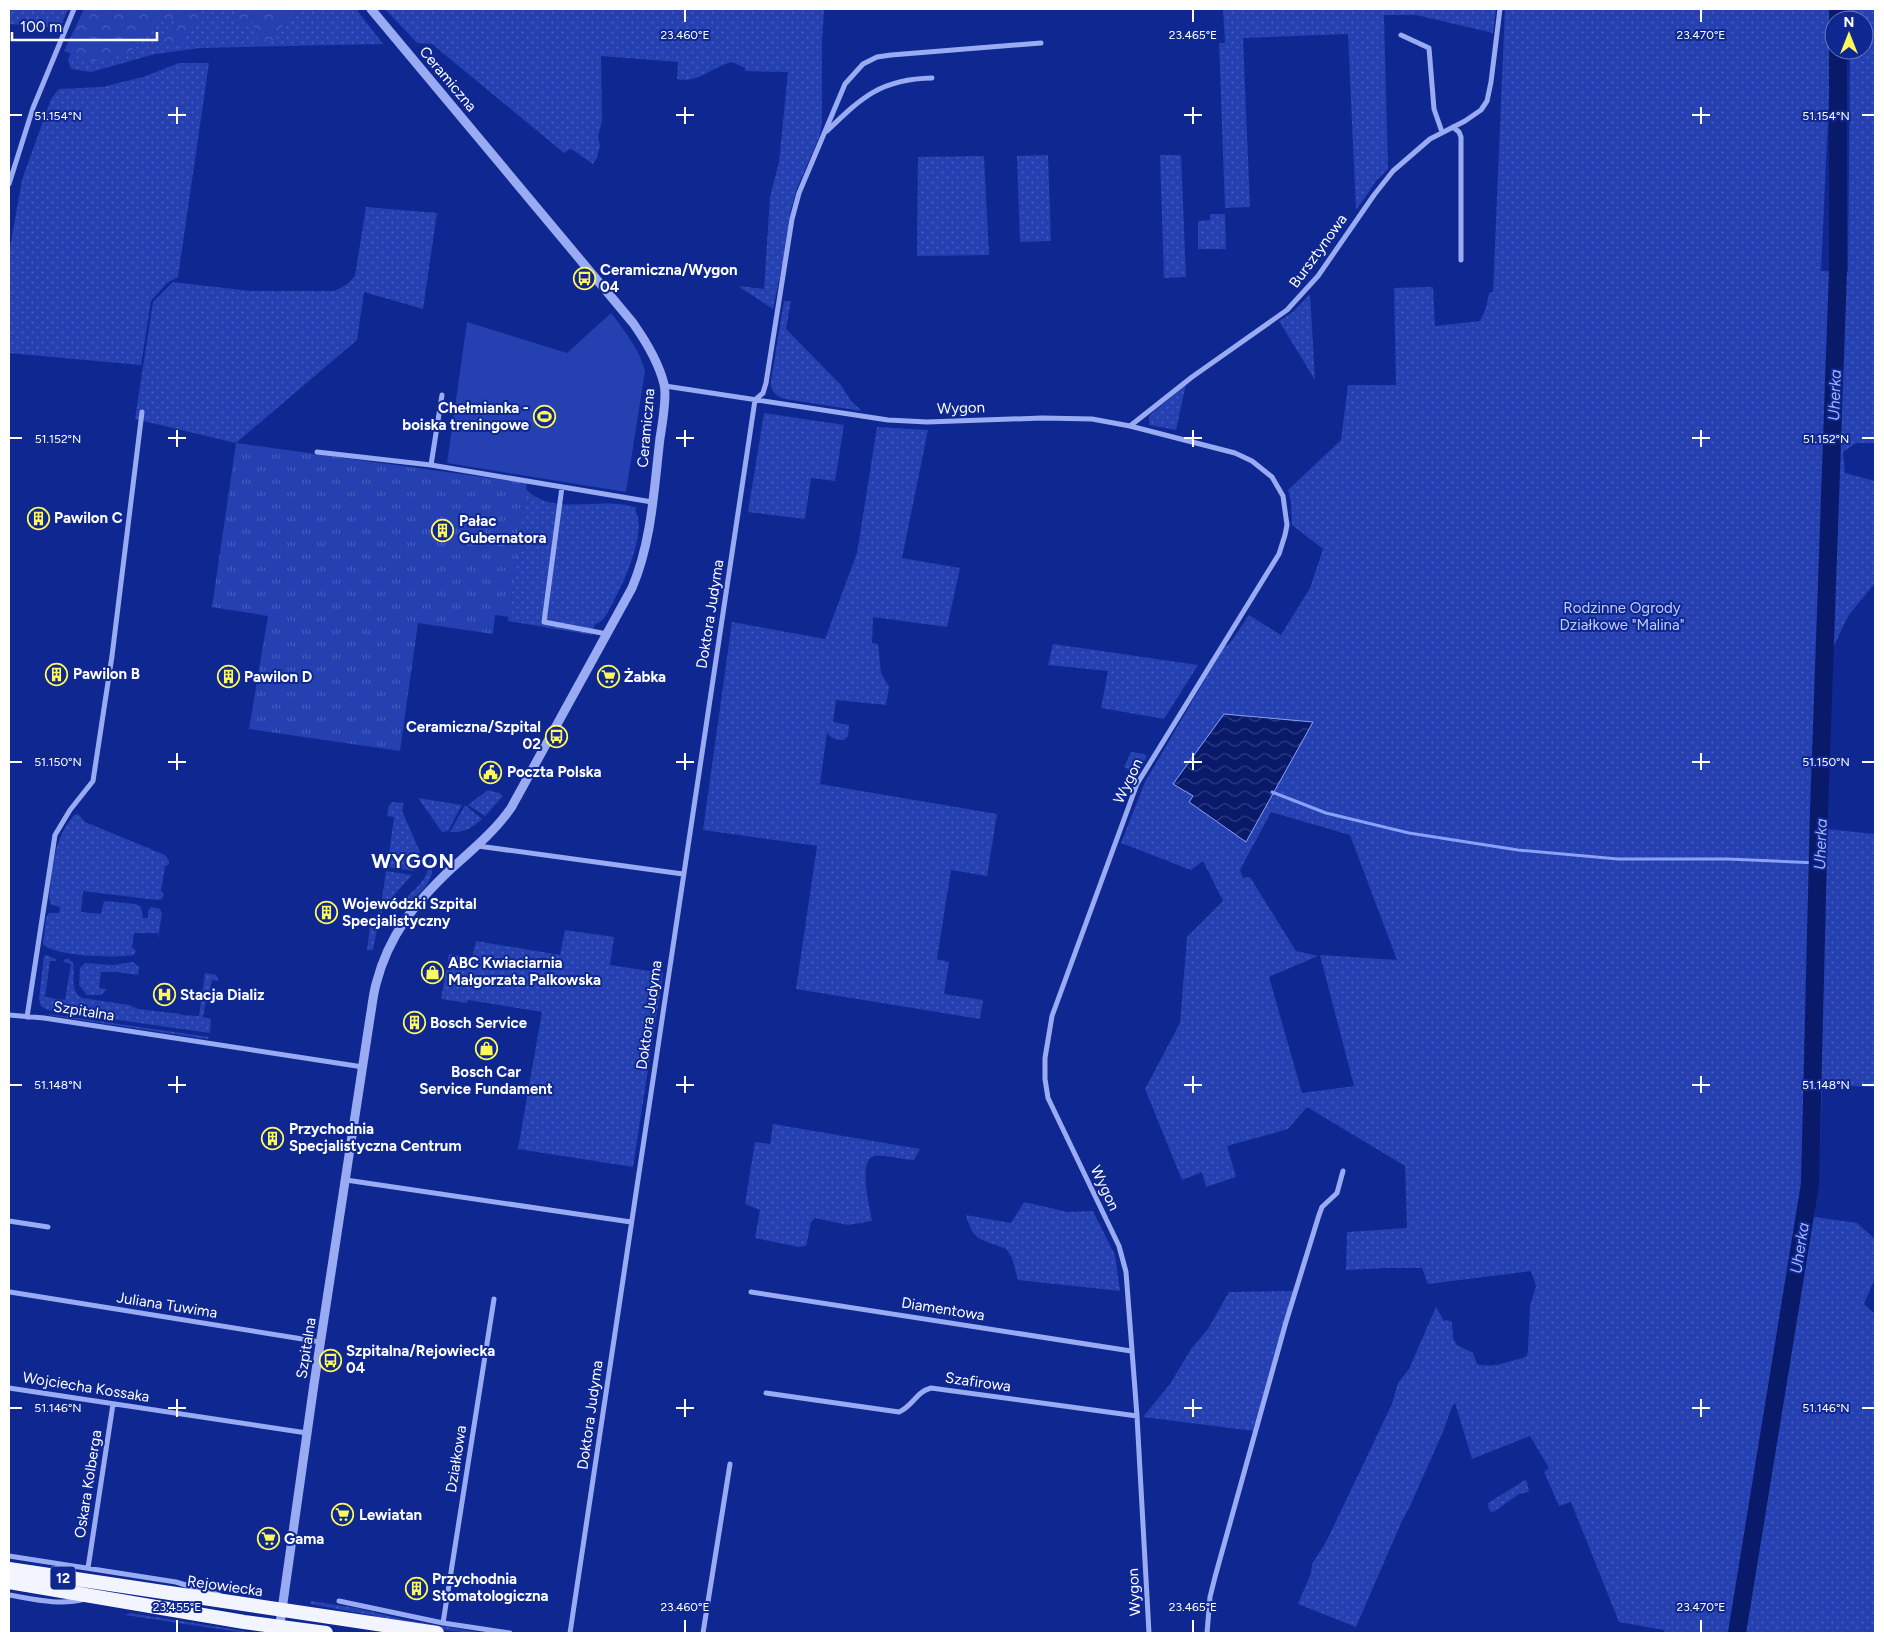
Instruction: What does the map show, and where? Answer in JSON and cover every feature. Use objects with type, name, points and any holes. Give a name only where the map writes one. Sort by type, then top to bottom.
[{"type":"highway","name":"Rejowiecka","points":[[9,1569],[238,1604],[440,1628]]},
{"type":"highway","name":"Rejowiecka","points":[[9,1582],[279,1630],[326,1633]]},
{"type":"street","points":[[9,184],[33,108],[74,9]]},
{"type":"street","name":"Ceramiczna","points":[[371,9],[632,323],[644,341],[665,386],[652,502],[640,565],[632,588],[510,808],[499,824],[478,846]]},
{"type":"street","name":"Bursztynowa","points":[[1130,426],[1192,377],[1287,310],[1318,276],[1386,179],[1420,146],[1475,115],[1486,105],[1491,82],[1500,9]]},
{"type":"street","points":[[1401,35],[1429,48],[1434,110],[1442,132]]},
{"type":"street","points":[[755,400],[762,393],[766,383],[792,219],[799,193],[845,84],[863,64],[878,57],[1041,43]]},
{"type":"street","points":[[824,134],[856,103],[876,90],[911,78],[932,78]]},
{"type":"street","points":[[1453,127],[1459,132],[1461,137],[1461,260]]},
{"type":"street","name":"Wygon","points":[[665,386],[896,421],[1092,419],[1130,426],[1236,453],[1252,461],[1272,477],[1279,488],[1285,505],[1287,525],[1279,554],[1137,784],[1052,1016],[1047,1038],[1045,1079],[1048,1098],[1123,1258],[1126,1272],[1137,1416],[1149,1633]]},
{"type":"street","points":[[431,465],[442,395]]},
{"type":"street","name":"Doktora Judyma","points":[[570,1633],[755,400]]},
{"type":"street","points":[[27,1016],[55,835],[70,810],[93,781],[110,666],[142,412]]},
{"type":"street","points":[[317,452],[431,465],[652,502]]},
{"type":"street","points":[[562,487],[544,622],[606,634]]},
{"type":"street","points":[[478,846],[683,874]]},
{"type":"street","name":"Szpitalna","points":[[279,1630],[376,985],[382,964],[400,926],[412,909],[478,846]]},
{"type":"street","name":"Szpitalna","points":[[9,1015],[27,1016],[363,1067]]},
{"type":"street","points":[[1207,1633],[1210,1597],[1215,1577],[1290,1309],[1319,1215],[1322,1208],[1337,1193],[1343,1171]]},
{"type":"street","points":[[346,1180],[631,1222]]},
{"type":"street","points":[[9,1221],[48,1227]]},
{"type":"street","name":"Juliana Tuwima","points":[[10,1292],[321,1342]]},
{"type":"street","name":"Diamentowa","points":[[751,1292],[1131,1351]]},
{"type":"street","name":"Działkowa","points":[[440,1628],[494,1299]]},
{"type":"street","name":"Wojciecha Kossaka","points":[[9,1388],[308,1433]]},
{"type":"street","name":"Szafirowa","points":[[766,1393],[899,1412],[906,1409],[918,1394],[931,1388],[1137,1416]]},
{"type":"street","name":"Oskara Kolberga","points":[[88,1568],[113,1404]]},
{"type":"street","points":[[703,1633],[730,1464]]},
{"type":"street","points":[[9,1556],[176,1582],[209,1591],[238,1604]]},
{"type":"street","name":"Rejowiecka","points":[[9,1595],[59,1602],[74,1602],[95,1596]]},
{"type":"street","points":[[340,1601],[440,1628],[510,1633]]},
{"type":"green space","points":[[9,9],[68,9],[60,28],[9,24]]},
{"type":"green space","points":[[84,9],[204,9],[182,44],[161,43],[175,21],[159,16],[130,52],[93,62],[64,51]]},
{"type":"green space","points":[[87,9],[356,9],[383,44],[200,48],[155,54],[91,72],[71,69],[68,60]]},
{"type":"green space","points":[[235,9],[297,9],[286,20],[275,39],[260,46],[252,21],[234,26]]},
{"type":"green space","points":[[385,9],[824,9],[822,123],[820,135],[797,188],[790,213],[785,253],[773,309],[738,286],[764,289],[770,197],[779,162],[788,72],[745,71],[745,68],[732,62],[698,77],[684,80],[677,79],[678,62],[601,56],[602,120],[598,137],[600,145],[597,158],[593,164],[573,150],[570,149],[564,153],[432,44],[417,43]]},
{"type":"green space","points":[[1223,9],[1496,9],[1493,33],[1416,15],[1384,15],[1388,169],[1377,180],[1356,210],[1348,34],[1243,38],[1250,207],[1225,208],[1219,43],[1225,43]]},
{"type":"green space","name":"Rodzinne Ogrody Działkowe \"Malina\"","points":[[1505,9],[1833,9],[1824,10],[1824,60],[1831,60],[1821,271],[1848,272],[1850,60],[1874,60],[1874,10],[1851,9],[1875,9],[1875,443],[1856,443],[1843,452],[1845,473],[1875,481],[1875,583],[1848,616],[1832,650],[1827,829],[1875,834],[1875,1087],[1822,1085],[1820,1148],[1814,1217],[1857,1223],[1875,1239],[1875,1278],[1864,1304],[1875,1314],[1875,1633],[1664,1633],[1664,1630],[1619,1622],[1571,1502],[1559,1506],[1544,1472],[1549,1468],[1530,1436],[1472,1459],[1455,1403],[1356,1627],[1298,1604],[1311,1573],[1312,1564],[1326,1542],[1392,1404],[1398,1383],[1409,1369],[1436,1307],[1444,1321],[1452,1322],[1453,1338],[1457,1345],[1473,1353],[1477,1364],[1489,1366],[1500,1364],[1527,1356],[1530,1306],[1536,1286],[1531,1271],[1428,1284],[1422,1268],[1346,1270],[1347,1232],[1407,1228],[1405,1166],[1307,1107],[1288,1129],[1227,1146],[1236,1177],[1206,1187],[1202,1172],[1182,1180],[1145,1089],[1180,1023],[1187,937],[1223,901],[1203,861],[1191,870],[1121,843],[1145,782],[1224,647],[1230,643],[1249,615],[1281,635],[1310,588],[1323,549],[1292,525],[1291,502],[1288,490],[1341,440],[1348,385],[1396,385],[1394,288],[1433,287],[1435,326],[1480,321],[1486,308],[1489,293],[1493,292]],"holes":[[[1271,812],[1350,835],[1397,960],[1320,955],[1354,1086],[1302,1093],[1269,977],[1318,956],[1296,951],[1250,877],[1243,878],[1240,870]]]},
{"type":"green space","points":[[179,63],[209,63],[178,277],[167,283],[151,301],[141,365],[9,353],[9,253],[22,180],[51,99],[59,89],[102,87],[143,77]]},
{"type":"green space","points":[[1048,155],[1051,241],[1020,242],[1017,156]]},
{"type":"green space","points":[[1160,155],[1181,155],[1186,277],[1164,278]]},
{"type":"green space","points":[[984,156],[989,255],[917,256],[918,157]]},
{"type":"green space","points":[[366,207],[437,213],[423,309],[364,292],[357,340],[236,443],[135,419],[153,302],[173,282],[250,291],[337,290],[355,276]]},
{"type":"green space","points":[[1210,214],[1225,214],[1226,249],[1198,249],[1198,221],[1210,220]]},
{"type":"green space","points":[[1310,294],[1315,380],[1279,321],[1294,311]]},
{"type":"green space","points":[[784,301],[791,301],[786,329],[841,385],[851,401],[862,411],[785,399],[774,393],[771,381]]},
{"type":"green space","name":"Chełmianka - boiska treningowe","points":[[611,313],[635,348],[645,371],[626,492],[447,463],[467,322],[567,353]]},
{"type":"green space","points":[[1186,384],[1176,430],[1149,425],[1149,416]]},
{"type":"green space","points":[[764,413],[844,425],[835,481],[811,478],[805,519],[748,512]]},
{"type":"green space","points":[[877,427],[928,430],[902,558],[960,568],[947,627],[873,617],[872,643],[878,644],[881,673],[889,687],[886,705],[836,700],[833,722],[849,725],[848,736],[844,740],[839,740],[832,738],[827,733],[820,784],[997,814],[987,876],[951,870],[937,959],[949,962],[944,994],[983,1000],[980,1019],[796,989],[817,846],[703,830],[732,622],[825,639],[857,553]]},
{"type":"green space","points":[[236,443],[527,483],[509,617],[495,615],[493,634],[418,623],[400,751],[249,729],[268,616],[212,607]]},
{"type":"green space","points":[[526,489],[537,498],[550,502],[624,505],[637,508],[635,510],[638,519],[636,544],[628,571],[609,610],[603,619],[595,624],[592,635],[508,621]]},
{"type":"green space","points":[[1053,644],[1198,665],[1164,719],[1101,708],[1108,671],[1048,665]]},
{"type":"green space","points":[[1131,752],[1147,756],[1137,773],[1124,767]]},
{"type":"green space","points":[[488,790],[503,796],[485,816],[468,805]]},
{"type":"green space","points":[[418,798],[462,805],[448,831],[442,832]]},
{"type":"green space","points":[[393,802],[404,803],[402,811],[420,852],[414,871],[380,866],[388,862],[394,817],[387,816],[389,805]]},
{"type":"green space","points":[[465,805],[482,819],[468,829],[460,832],[450,832]]},
{"type":"green space","points":[[78,814],[85,822],[165,855],[169,861],[169,864],[165,866],[161,891],[164,895],[162,899],[156,900],[83,891],[81,912],[101,914],[104,901],[136,904],[141,907],[143,918],[148,918],[148,911],[151,907],[160,909],[162,914],[158,938],[158,933],[134,933],[132,947],[136,951],[134,955],[87,956],[60,952],[43,944],[46,918],[49,913],[59,913],[60,907],[51,905],[49,898],[55,854],[67,824],[74,815]]},
{"type":"green space","points":[[431,860],[431,877],[427,884],[416,896],[395,912],[421,883]]},
{"type":"green space","points":[[386,871],[412,875],[387,903],[379,919]]},
{"type":"green space","points":[[371,918],[379,919],[373,950],[367,950]]},
{"type":"green space","points":[[565,930],[614,937],[610,965],[663,973],[633,1167],[518,1149],[542,1012],[468,1000],[467,1003],[441,999],[449,954],[472,958],[476,941],[560,955]]},
{"type":"green space","points":[[44,956],[56,959],[56,961],[50,961],[45,997],[65,1000],[71,964],[63,962],[65,959],[69,959],[73,963],[74,968],[73,982],[75,991],[82,998],[181,1015],[199,1016],[205,973],[216,975],[219,981],[212,980],[209,994],[216,996],[216,998],[206,1001],[203,1017],[211,1019],[210,1033],[47,1010],[41,1006],[39,999]]},
{"type":"green space","points":[[133,962],[139,967],[138,975],[101,972],[99,988],[107,989],[101,995],[87,995],[79,985],[80,968],[85,963],[113,965]]},
{"type":"green space","points":[[49,1014],[209,1037],[207,1039]]},
{"type":"green space","points":[[773,1124],[920,1149],[914,1160],[880,1156],[870,1159],[867,1165],[866,1184],[872,1221],[848,1225],[815,1218],[811,1222],[806,1246],[799,1247],[755,1238],[760,1210],[745,1204],[755,1142],[770,1144]]},
{"type":"green space","points":[[1024,1202],[1068,1212],[1093,1211],[1115,1255],[1120,1291],[1018,1280],[1012,1258],[1006,1249],[980,1239],[972,1231],[966,1215],[1011,1223]]},
{"type":"green space","points":[[1293,1291],[1254,1431],[1143,1417],[1170,1384],[1191,1349],[1208,1329],[1229,1292]]},
{"type":"green space","points":[[1525,1480],[1529,1492],[1519,1494],[1491,1512],[1488,1503]]},
{"type":"green space","points":[[311,1601],[483,1633],[443,1630],[376,1618],[375,1616],[310,1604]]},
{"type":"green space","points":[[130,1613],[245,1631],[245,1633],[125,1615]]},
{"type":"water","points":[[1224,714],[1313,722],[1246,842],[1189,802],[1193,796],[1173,784]]},
{"type":"waterway","name":"Uherka","points":[[1737,1633],[1810,1184],[1819,812],[1838,270],[1838,60]]},
{"type":"waterway","points":[[1272,792],[1326,813],[1409,833],[1518,850],[1618,859],[1728,859],[1818,863]]},
{"type":"place","name":"Ceramiczna/Wygon 04","points":[[584,279]]},
{"type":"place","name":"Chełmianka - boiska treningowe","points":[[545,417]]},
{"type":"place","name":"Pawilon C","points":[[38,518]]},
{"type":"place","name":"Pałac Gubernatora","points":[[443,530]]},
{"type":"place","name":"Pawilon B","points":[[57,674]]},
{"type":"place","name":"Pawilon D","points":[[228,677]]},
{"type":"place","name":"Żabka","points":[[608,677]]},
{"type":"place","name":"Ceramiczna/Szpital 02","points":[[557,736]]},
{"type":"place","name":"Poczta Polska","points":[[491,772]]},
{"type":"place","name":"Wojewódzki Szpital Specjalistyczny","points":[[326,913]]},
{"type":"place","name":"ABC Kwiaciarnia Małgorzata Palkowska","points":[[432,972]]},
{"type":"place","name":"Stacja Dializ","points":[[164,995]]},
{"type":"place","name":"Bosch Service","points":[[414,1023]]},
{"type":"place","name":"Bosch Car Service Fundament","points":[[486,1049]]},
{"type":"place","name":"Przychodnia Specjalistyczna Centrum","points":[[273,1138]]},
{"type":"place","name":"Szpitalna/Rejowiecka 04","points":[[330,1360]]},
{"type":"place","name":"Lewiatan","points":[[343,1515]]},
{"type":"place","name":"Gama","points":[[268,1539]]},
{"type":"place","name":"Przychodnia Stomatologiczna","points":[[416,1588]]},
{"type":"district","name":"WYGON","points":[[413,861]]}]
